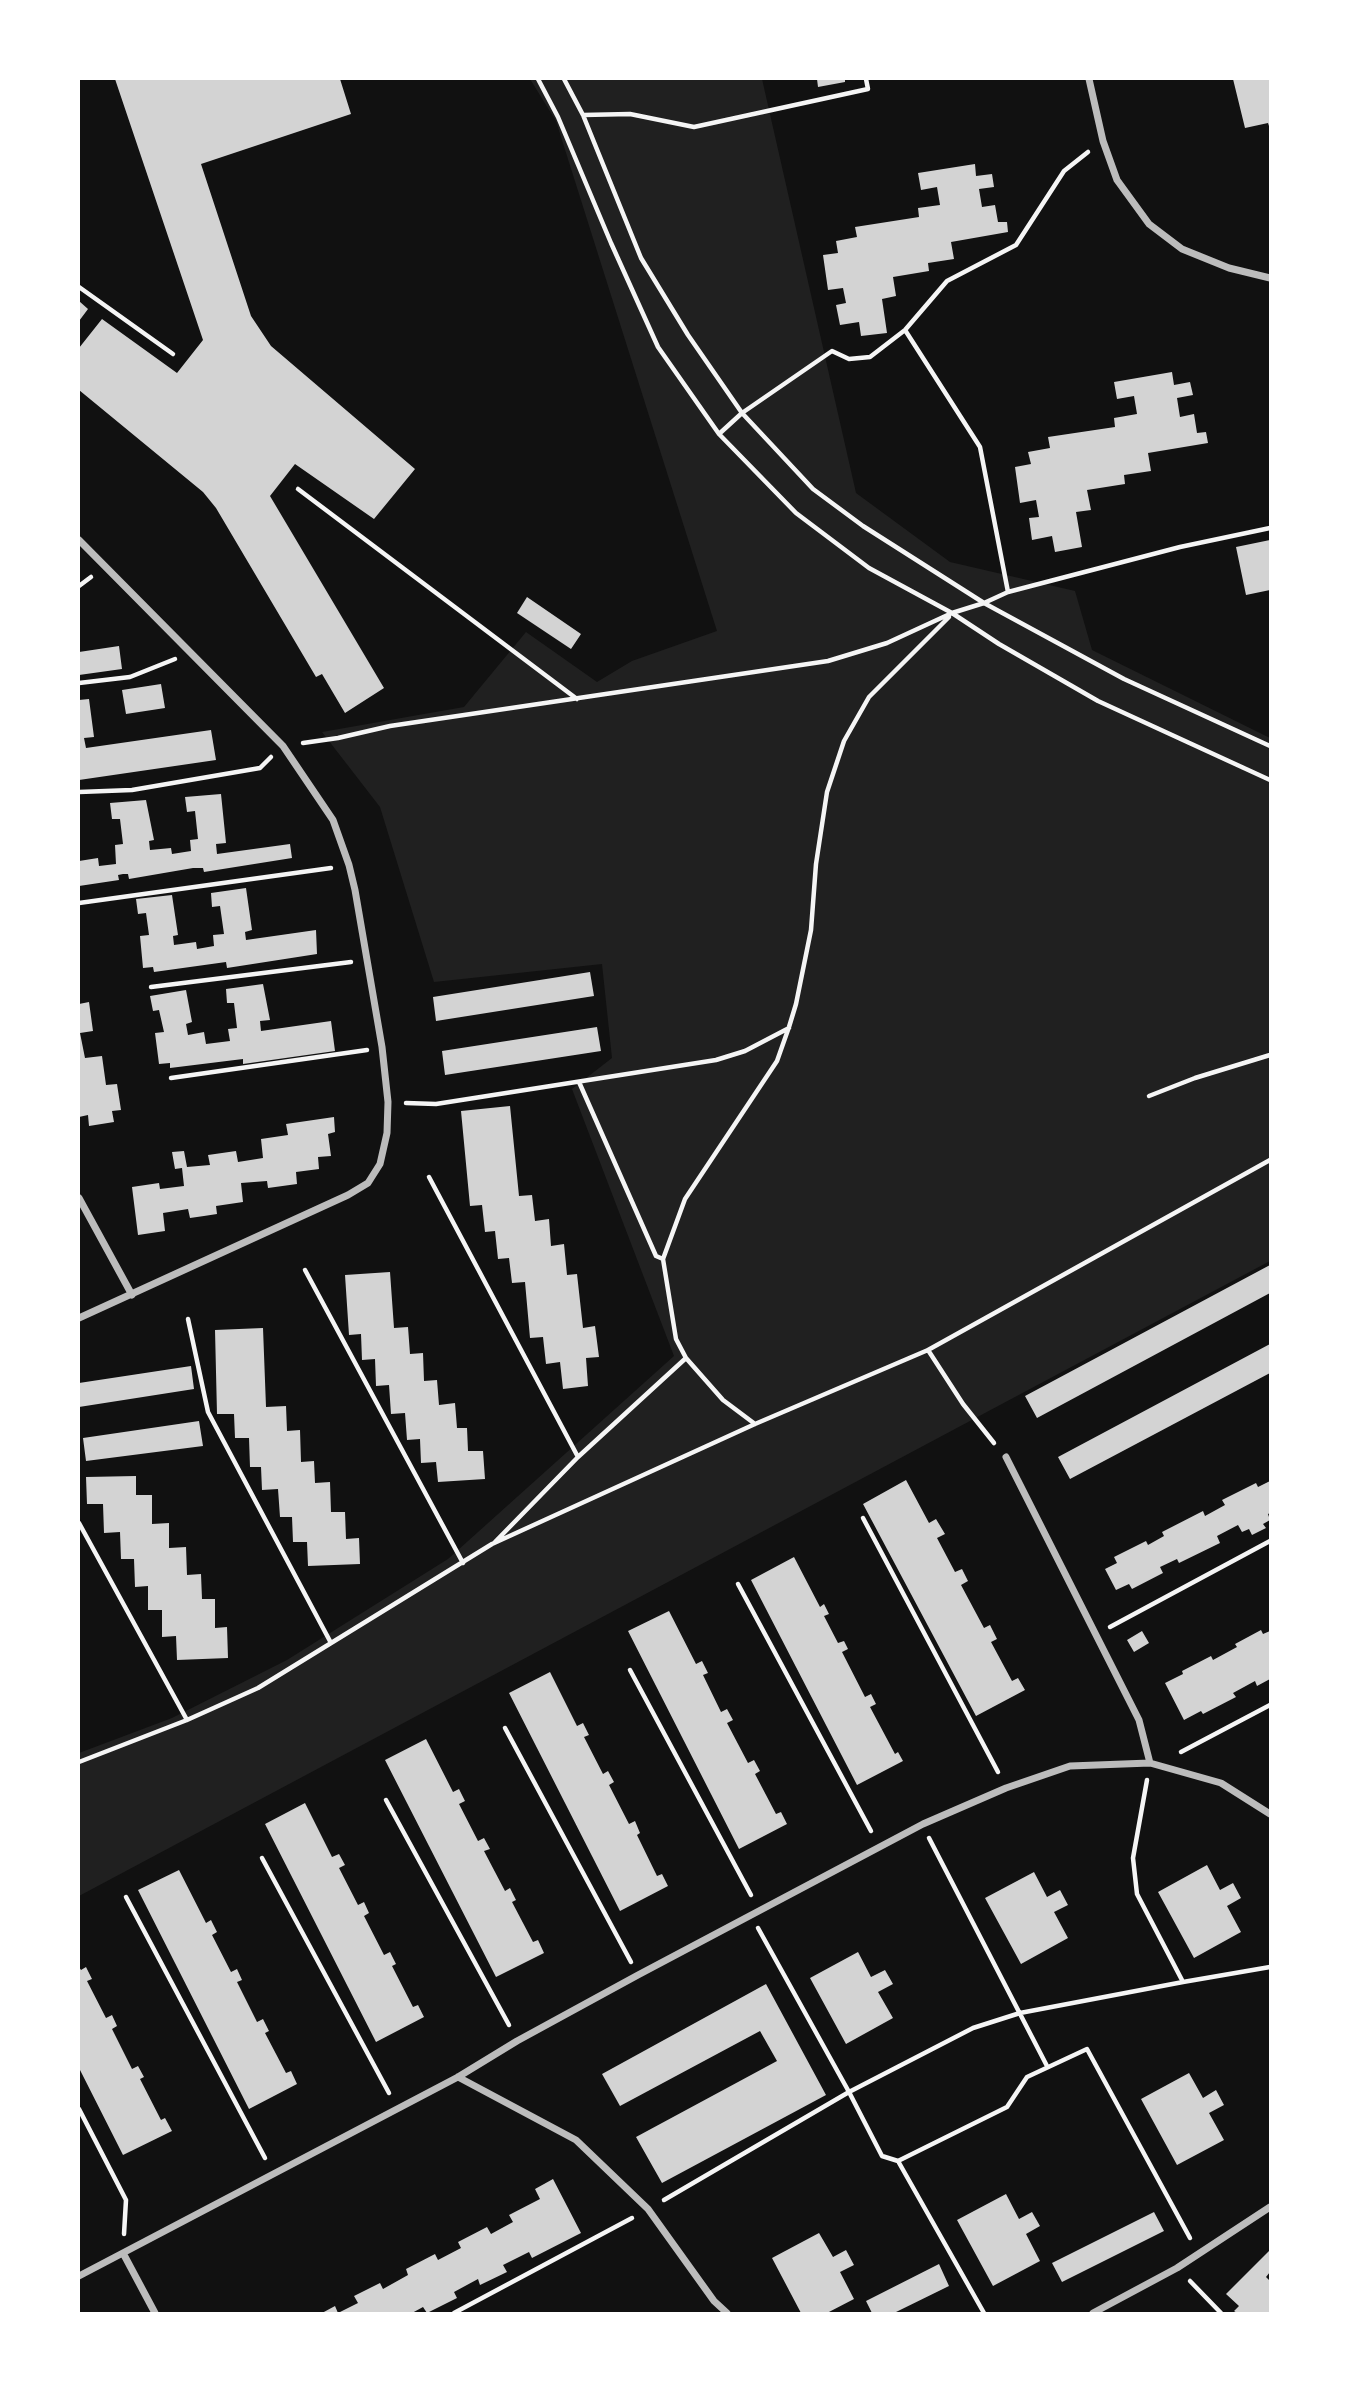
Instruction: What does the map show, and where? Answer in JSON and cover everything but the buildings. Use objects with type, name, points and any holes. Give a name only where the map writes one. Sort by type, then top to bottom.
[{"type":"street","points":[[1089,79],[1103,141],[1116,180],[1149,224],[1182,249],[1229,268],[1270,278]]},
{"type":"street","points":[[79,540],[283,746],[333,820],[349,865],[382,1047],[388,1102],[387,1133],[380,1164],[368,1183],[348,1195],[79,1318]]},
{"type":"street","points":[[79,1198],[132,1295]]},
{"type":"street","points":[[1006,1457],[1139,1720],[1150,1763]]},
{"type":"street","points":[[79,2276],[457,2077],[638,1975],[923,1824],[1006,1788],[1070,1766],[1150,1763],[1221,1783],[1270,1814]]},
{"type":"street","points":[[457,2077],[576,2140],[648,2209],[713,2301],[727,2313]]},
{"type":"street","points":[[1093,2313],[1177,2268],[1270,2207]]},
{"type":"street","points":[[123,2253],[155,2313]]},
{"type":"path","points":[[538,79],[558,117],[658,347],[719,434],[796,513],[869,568],[1098,701],[1270,780]]},
{"type":"path","points":[[564,79],[583,115],[641,258],[688,335],[742,413],[813,489],[863,526],[984,603],[1124,679],[1270,746]]},
{"type":"path","points":[[583,115],[631,114],[694,127],[868,89],[866,79]]},
{"type":"path","points":[[719,434],[742,413],[832,351],[849,359],[870,357],[905,330],[947,281],[1016,246],[1064,171],[1103,141]]},
{"type":"path","points":[[79,287],[173,354]]},
{"type":"path","points":[[905,330],[980,447],[1008,592]]},
{"type":"path","points":[[298,489],[577,699]]},
{"type":"path","points":[[79,792],[132,790],[260,768],[283,746],[338,738],[390,726],[828,661],[887,643],[1008,592],[1180,547],[1270,528]]},
{"type":"path","points":[[755,1424],[723,1399],[686,1358],[676,1339],[663,1259],[685,1199],[777,1061],[789,1027],[811,930],[816,864],[827,792],[844,741],[869,697],[952,614]]},
{"type":"path","points":[[79,683],[130,677],[192,653]]},
{"type":"path","points":[[79,902],[349,865]]},
{"type":"path","points":[[151,987],[366,960]]},
{"type":"path","points":[[388,1102],[436,1104],[716,1060],[745,1051],[789,1027]]},
{"type":"path","points":[[171,1078],[382,1047]]},
{"type":"path","points":[[1149,1097],[1195,1078],[1270,1055]]},
{"type":"path","points":[[579,1082],[656,1256],[663,1259]]},
{"type":"path","points":[[79,1762],[187,1720],[258,1688],[492,1545],[755,1424],[928,1350],[1270,1160]]},
{"type":"path","points":[[429,1177],[579,1457]]},
{"type":"path","points":[[305,1270],[463,1563]]},
{"type":"path","points":[[188,1319],[208,1412],[331,1643]]},
{"type":"path","points":[[928,1350],[963,1404],[1006,1457]]},
{"type":"path","points":[[492,1545],[579,1457],[686,1358]]},
{"type":"path","points":[[863,1518],[1006,1788]]},
{"type":"path","points":[[79,1523],[187,1720]]},
{"type":"path","points":[[1097,1634],[1270,1541]]},
{"type":"path","points":[[738,1584],[880,1847]]},
{"type":"path","points":[[630,1670],[760,1911]]},
{"type":"path","points":[[1184,1982],[1137,1894],[1133,1858],[1150,1763],[1188,1749],[1270,1706]]},
{"type":"path","points":[[505,1728],[638,1975]]},
{"type":"path","points":[[386,1800],[517,2041]]},
{"type":"path","points":[[923,1824],[1047,2066]]},
{"type":"path","points":[[262,1858],[397,2109]]},
{"type":"path","points":[[126,1897],[273,2175]]},
{"type":"path","points":[[751,1915],[849,2092],[881,2156],[898,2161],[1007,2107],[1027,2077],[1087,2049],[1199,2254]]},
{"type":"path","points":[[454,2313],[648,2209],[849,2092],[973,2028],[1020,2013],[1270,1968]]},
{"type":"path","points":[[79,2109],[126,2200],[123,2253]]},
{"type":"path","points":[[898,2161],[984,2313]]},
{"type":"path","points":[[1177,2268],[1221,2313]]},
{"type":"shaded area","points":[[530,79],[762,79],[856,493],[950,562],[1075,591],[1092,650],[1270,738],[1270,1261],[79,1896],[79,1753],[172,1718],[287,1660],[448,1559],[674,1356],[572,1089],[612,1058],[602,964],[434,982],[380,807],[322,732],[464,707],[526,632],[597,682],[632,661],[717,631],[556,121]]}]
